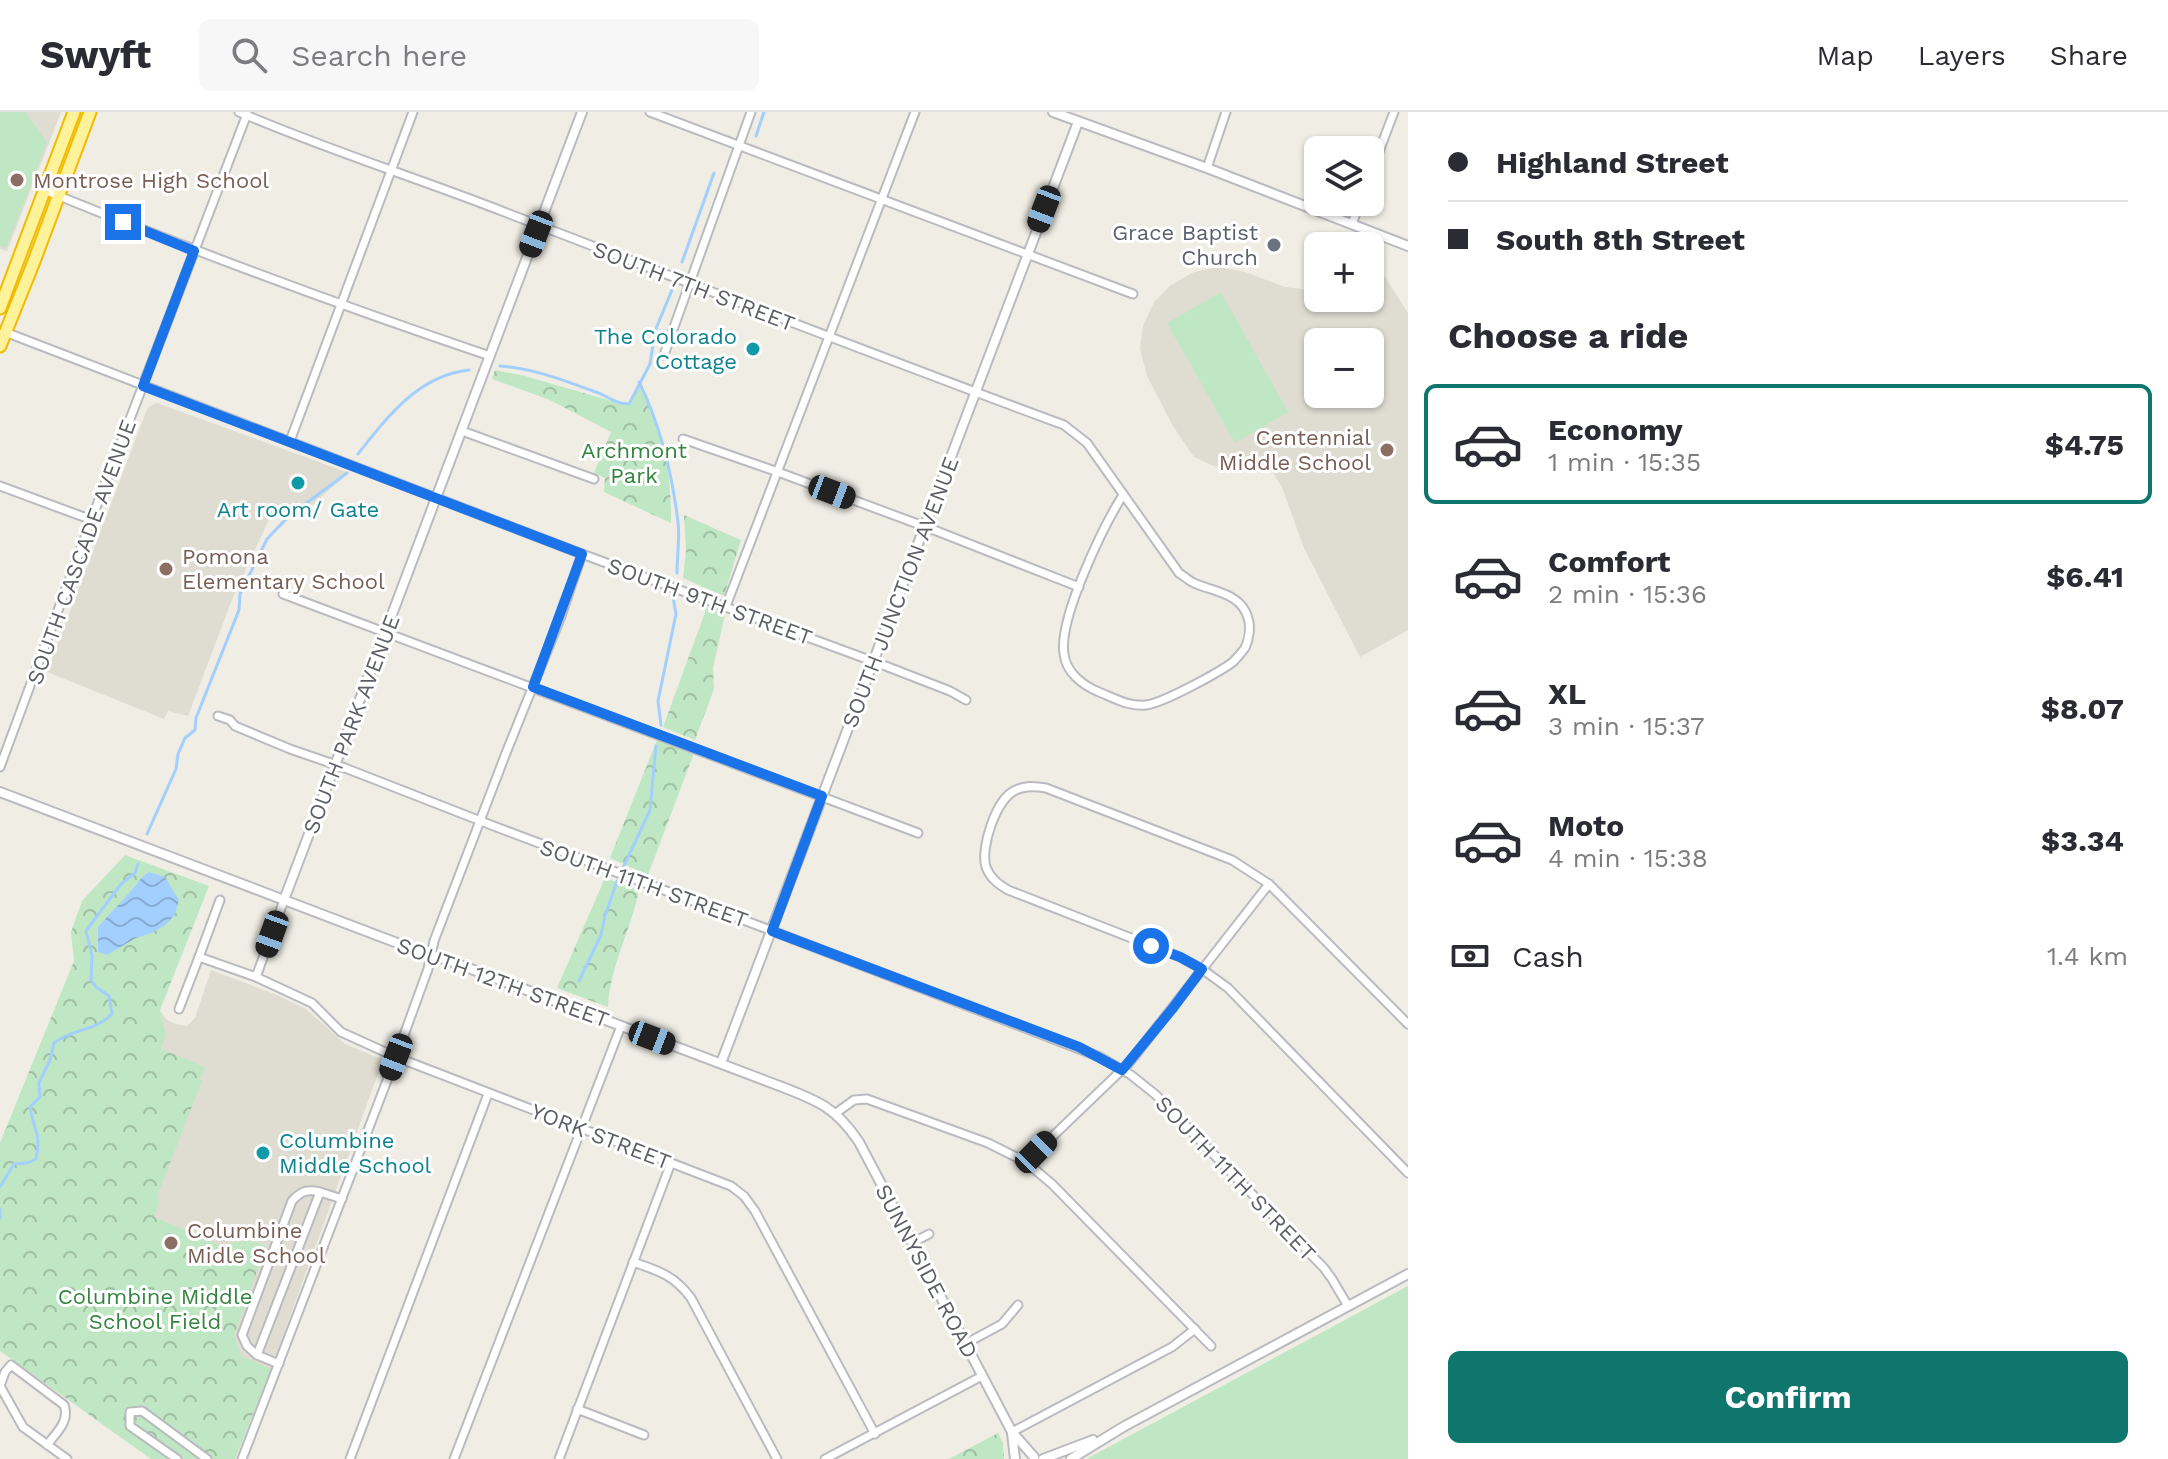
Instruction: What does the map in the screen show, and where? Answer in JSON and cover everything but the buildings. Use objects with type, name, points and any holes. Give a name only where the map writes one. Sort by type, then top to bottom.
[{"type":"highway","points":[[0,308],[74,112]]},
{"type":"highway","points":[[0,346],[3,331],[90,112]]},
{"type":"street","points":[[290,441],[413,112]]},
{"type":"street","name":"SOUTH PARK AVENUE","points":[[256,977],[582,112]]},
{"type":"street","points":[[650,112],[1133,294]]},
{"type":"street","points":[[664,355],[751,112]]},
{"type":"street","points":[[726,606],[915,112]]},
{"type":"street","points":[[1053,112],[1408,246]]},
{"type":"street","points":[[1207,168],[1226,112]]},
{"type":"street","points":[[1384,138],[1394,112]]},
{"type":"street","name":"SOUTH 7TH STREET","points":[[245,113],[828,338],[1064,425],[1087,443],[1179,573],[1193,583],[1227,594],[1239,603],[1248,616],[1250,631],[1246,646],[1234,661],[1159,702],[1142,705],[1131,705],[1088,688],[1073,674],[1064,655],[1064,634],[1079,587],[1106,522],[1123,495]]},
{"type":"street","name":"SOUTH CASCADE AVENUE","points":[[0,767],[245,113]]},
{"type":"street","name":"SOUTH JUNCTION AVENUE","points":[[721,1063],[1078,122]]},
{"type":"street","points":[[44,190],[341,306],[490,356]]},
{"type":"street","points":[[1352,224],[1355,216]]},
{"type":"street","name":"SOUTH 9TH STREET","points":[[3,331],[582,554],[874,661],[966,700]]},
{"type":"street","points":[[462,431],[594,479]]},
{"type":"street","points":[[683,439],[1079,587]]},
{"type":"street","points":[[0,486],[92,520]]},
{"type":"street","points":[[242,1459],[396,1057],[428,969],[434,941],[582,554]]},
{"type":"street","points":[[283,594],[918,833]]},
{"type":"street","name":"SOUTH 11TH STREET","points":[[218,716],[249,732],[480,821],[1079,1047],[1122,1070],[1156,1095],[1324,1268],[1348,1306]]},
{"type":"street","points":[[1408,1024],[1269,884],[1232,860],[1046,788],[1022,787],[1008,795],[990,828],[985,861],[996,882],[1008,890],[1180,957],[1202,969],[1228,988],[1408,1173]]},
{"type":"street","name":"SOUTH 12TH STREET","points":[[0,792],[721,1063],[813,1099],[836,1113]]},
{"type":"street","points":[[1026,1162],[1122,1070],[1269,884]]},
{"type":"street","points":[[179,1009],[220,900]]},
{"type":"street","name":"YORK STREET","points":[[199,957],[256,977],[312,1003],[341,1032],[396,1057],[731,1186],[750,1204],[875,1434]]},
{"type":"street","points":[[454,1459],[621,1026]]},
{"type":"street","points":[[350,1459],[488,1094]]},
{"type":"street","points":[[836,1113],[854,1100],[867,1099],[988,1143],[1026,1162],[1052,1184],[1211,1346]]},
{"type":"street","name":"SUNNYSIDE ROAD","points":[[836,1113],[859,1142],[1012,1432],[1040,1458]]},
{"type":"street","points":[[559,1459],[671,1163]]},
{"type":"street","points":[[279,1364],[257,1355],[247,1346],[242,1335],[292,1201],[300,1192],[311,1190],[342,1199]]},
{"type":"street","points":[[257,1355],[320,1192]]},
{"type":"street","points":[[912,1243],[929,1234]]},
{"type":"street","points":[[633,1262],[667,1274],[682,1285],[777,1459]]},
{"type":"street","points":[[1071,1459],[1123,1427],[1408,1274]]},
{"type":"street","points":[[965,1344],[1002,1324],[1018,1305]]},
{"type":"street","points":[[1012,1432],[1172,1347],[1195,1329]]},
{"type":"street","points":[[47,1445],[65,1422],[67,1412],[64,1405],[11,1365],[0,1386],[23,1427],[47,1445],[67,1459]]},
{"type":"street","points":[[825,1459],[982,1376]]},
{"type":"street","points":[[577,1409],[644,1435]]},
{"type":"street","points":[[177,1459],[130,1426],[130,1412],[142,1411],[207,1459]]},
{"type":"street","points":[[1023,1459],[1060,1454],[1123,1427]]},
{"type":"street","name":"SUNNYSIDE ROAD","points":[[1012,1432],[1015,1459]]},
{"type":"shaded area","name":"Montrose High School","points":[[0,112],[61,112],[7,251],[0,249]]},
{"type":"shaded area","points":[[1219,267],[1245,272],[1285,287],[1304,289],[1304,312],[1384,312],[1384,275],[1408,313],[1408,630],[1360,657],[1304,548],[1282,487],[1270,468],[1249,472],[1227,470],[1194,457],[1173,426],[1147,376],[1140,349],[1143,326],[1154,302],[1171,285],[1194,272]]},
{"type":"shaded area","name":"Pomona Elementary School","points":[[157,403],[349,473],[298,517],[273,511],[233,597],[188,716],[168,711],[164,719],[47,672],[148,407]]},
{"type":"shaded area","name":"Columbine Midle School","points":[[211,970],[306,1009],[345,1044],[383,1060],[271,1369],[235,1459],[46,1190],[166,1034],[160,1010],[166,1019],[187,1026],[195,1018]]},
{"type":"green space","name":"Montrose High School","points":[[0,112],[25,112],[47,142],[6,248],[0,246]]},
{"type":"green space","points":[[1221,292],[1288,412],[1235,443],[1167,323]]},
{"type":"green space","name":"Archmont Park","points":[[495,370],[622,404],[629,404],[639,382],[664,451],[670,486],[671,523],[604,492],[605,478],[594,473],[611,432],[550,400],[492,379]]},
{"type":"green space","points":[[684,515],[741,540],[724,596],[683,578],[686,551]]},
{"type":"green space","points":[[707,607],[725,614],[713,668],[714,689],[695,740],[663,727]]},
{"type":"green space","points":[[657,740],[694,753],[648,875],[610,858]]},
{"type":"green space","name":"Columbine Middle School Field","points":[[125,855],[209,886],[160,1010],[166,1034],[161,1049],[205,1067],[158,1194],[159,1203],[154,1217],[220,1245],[249,1240],[266,1246],[234,1335],[241,1356],[271,1369],[235,1459],[151,1459],[0,1351],[0,1143],[74,961],[71,932],[82,901]]},
{"type":"green space","points":[[605,878],[639,890],[613,977],[608,1007],[557,988]]},
{"type":"green space","points":[[1408,1286],[1408,1459],[1087,1459],[1090,1457]]},
{"type":"green space","points":[[998,1433],[1003,1443],[1004,1459],[949,1459]]},
{"type":"water","points":[[149,872],[165,877],[179,900],[175,915],[152,933],[136,938],[107,955],[98,952],[98,927]]},
{"type":"waterway","points":[[756,136],[764,112]]},
{"type":"waterway","points":[[682,262],[714,173]]},
{"type":"waterway","points":[[500,366],[547,375],[629,404],[650,364],[655,331],[672,290]]},
{"type":"waterway","points":[[358,454],[393,412],[420,389],[435,380],[469,370]]},
{"type":"waterway","points":[[639,382],[659,433],[672,486],[679,528],[677,573]]},
{"type":"waterway","points":[[147,834],[176,769],[185,738],[195,730],[196,718],[239,610],[240,594],[267,539],[289,516],[347,473]]},
{"type":"waterway","points":[[661,725],[658,701],[676,614],[673,597]]},
{"type":"waterway","points":[[623,868],[650,810],[656,746]]},
{"type":"waterway","points":[[0,1187],[14,1164],[36,1159],[38,1137],[30,1107],[40,1097],[39,1083],[54,1043],[98,1024],[112,1014],[109,996],[91,980],[92,955],[86,931],[121,884],[135,873],[138,864]]},
{"type":"waterway","points":[[579,981],[601,935],[617,881]]},
{"type":"waterway","points":[[0,1209],[0,1218]]},
{"type":"place","name":"Montrose High School","points":[[17,180]]},
{"type":"place","name":"Grace Baptist Church","points":[[1274,245]]},
{"type":"place","name":"The Colorado Cottage","points":[[753,349]]},
{"type":"place","name":"Centennial Middle School","points":[[1387,450]]},
{"type":"place","name":"Art room/ Gate","points":[[298,483]]},
{"type":"place","name":"Pomona Elementary School","points":[[166,569]]},
{"type":"place","name":"Columbine Middle School","points":[[263,1153]]},
{"type":"place","name":"Columbine Midle School","points":[[171,1243]]},
{"type":"route","points":[[123,222],[194,251],[143,386],[582,554],[533,687],[822,796],[772,931],[1079,1047],[1122,1070],[1202,969],[1151,946]]}]
